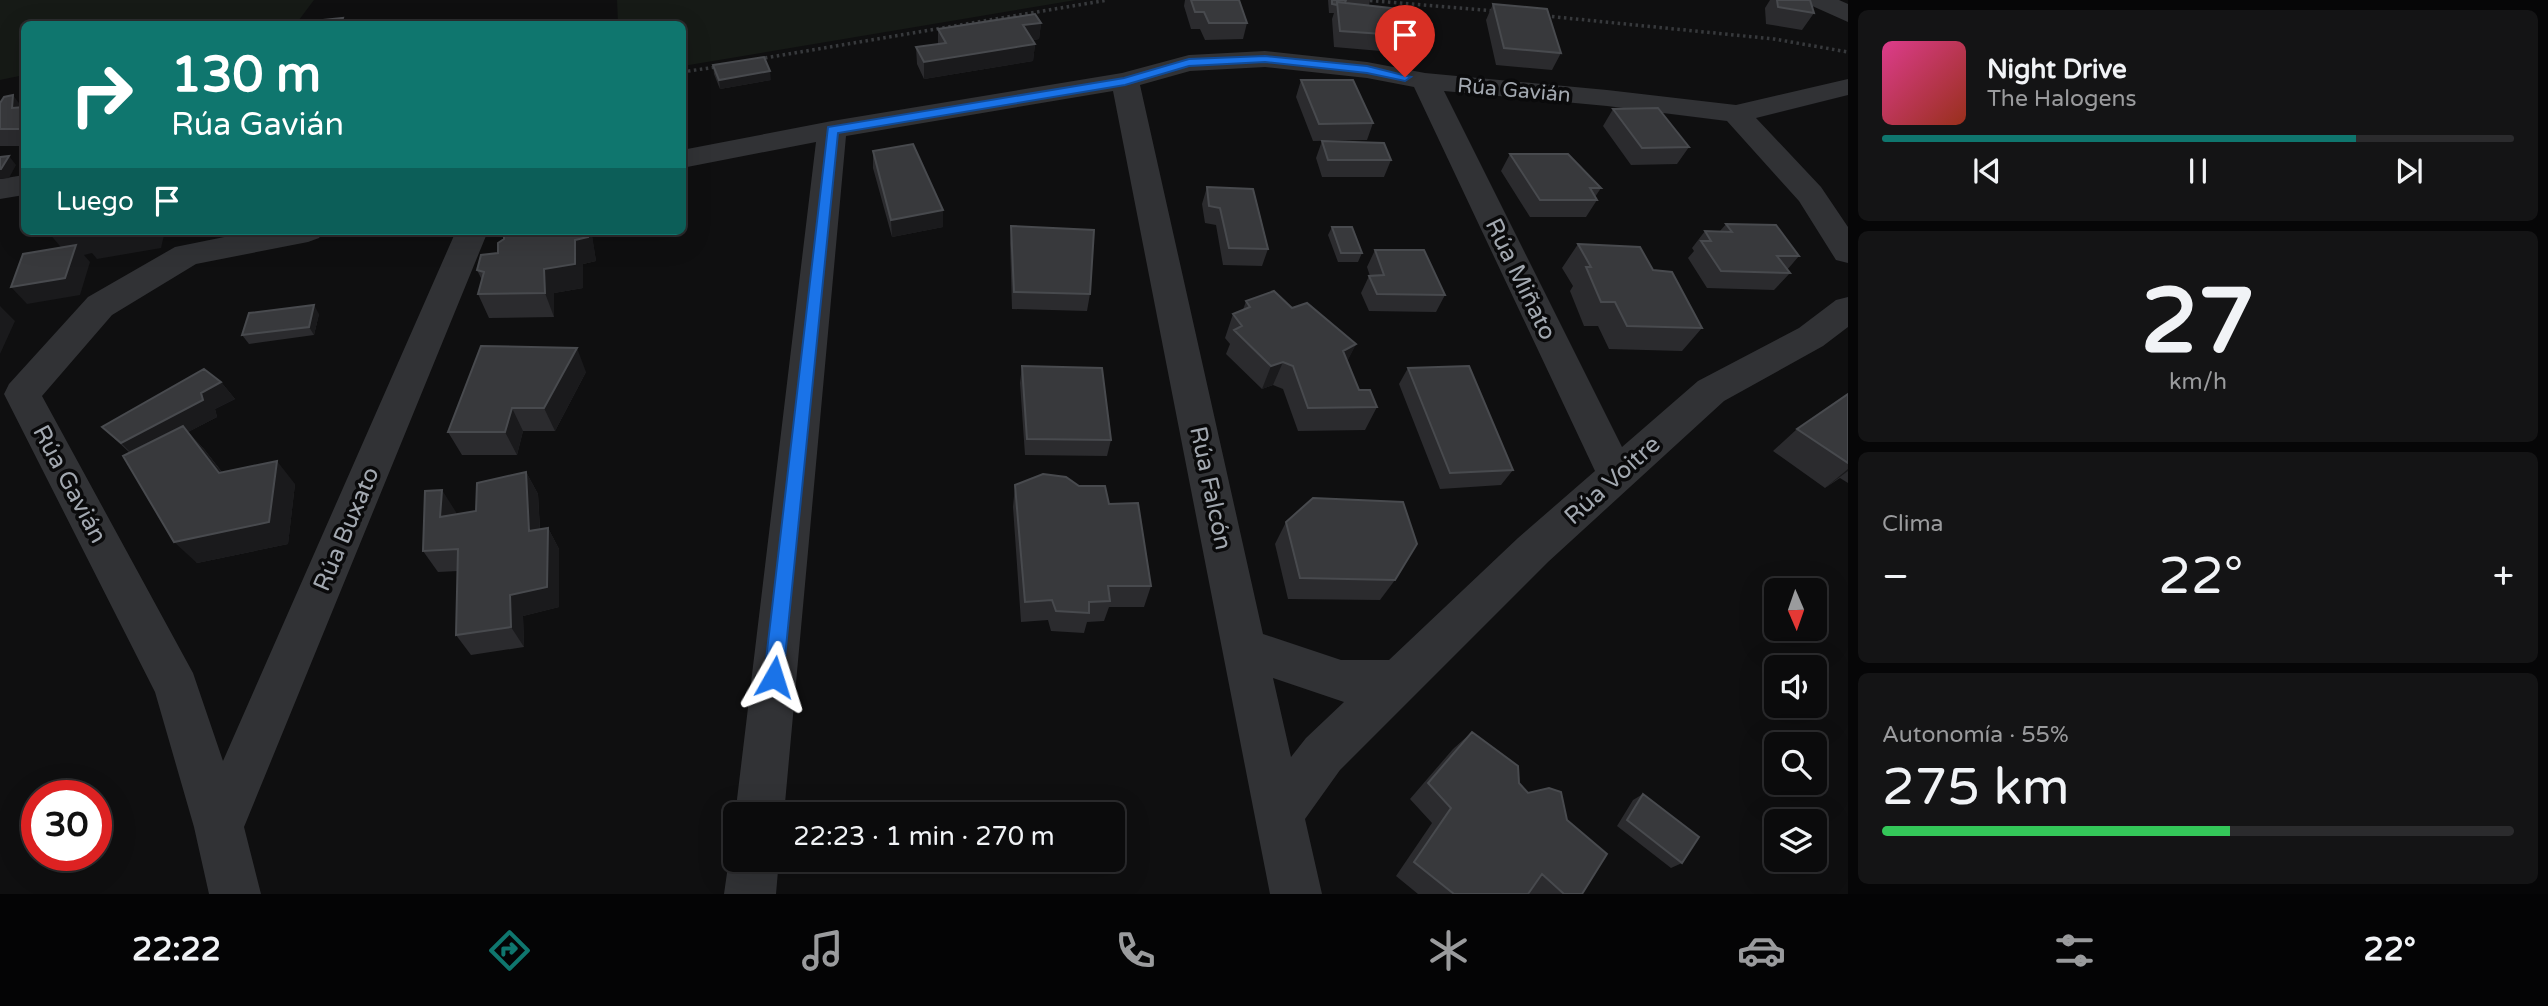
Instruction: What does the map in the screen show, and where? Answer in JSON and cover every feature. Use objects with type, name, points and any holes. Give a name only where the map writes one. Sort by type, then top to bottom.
[{"type":"street","points":[[1819,0],[1848,14]]},
{"type":"street","name":"Rúa Gavián","points":[[686,158],[832,130],[1125,81],[1189,63],[1265,59],[1367,69],[1425,81],[1607,98],[1736,114],[1848,87]]},
{"type":"street","name":"Rúa Falcón","points":[[1125,81],[1296,894]]},
{"type":"street","name":"Rúa Miñato","points":[[1425,81],[1617,476]]},
{"type":"street","points":[[1736,114],[1810,194],[1848,252]]},
{"type":"street","points":[[760,802],[832,130]]},
{"type":"street","points":[[0,189],[21,186]]},
{"type":"street","name":"Rúa Gavián","points":[[235,894],[219,827],[177,688],[22,394],[100,306],[187,255],[289,235]]},
{"type":"street","name":"Rúa Buxato","points":[[219,827],[470,235]]},
{"type":"street","name":"Rúa Voitre","points":[[1279,813],[1323,754],[1533,550],[1712,391],[1811,337],[1848,309]]},
{"type":"street","points":[[1245,648],[1341,681],[1398,681]]},
{"type":"street","points":[[750,894],[753,872]]},
{"type":"path","points":[[751,61],[1108,0]]},
{"type":"path","points":[[1364,0],[1496,12]]},
{"type":"path","points":[[1536,15],[1774,39],[1848,52]]},
{"type":"path","points":[[686,71],[724,65]]},
{"type":"shaded area","points":[[0,0],[314,0],[298,21],[21,21],[21,76],[0,80]]},
{"type":"shaded area","points":[[617,0],[1076,0],[686,65],[686,21],[618,21]]},
{"type":"building","points":[[1191,0],[1239,0],[1247,23],[1209,23],[1204,12],[1195,12]]},
{"type":"building","points":[[1332,0],[1346,0],[1345,3],[1337,2],[1337,5],[1332,4]]},
{"type":"building","points":[[1777,0],[1810,0],[1814,13],[1778,7]]},
{"type":"building","points":[[1337,2],[1417,11],[1420,27],[1409,26],[1411,36],[1340,31]]},
{"type":"building","points":[[1493,4],[1547,9],[1561,53],[1504,48]]},
{"type":"building","points":[[1035,14],[1041,23],[1023,25],[1035,44],[924,62],[916,47],[946,43],[938,29]]},
{"type":"building","points":[[343,18],[342,21],[314,21]]},
{"type":"building","points":[[764,57],[770,71],[719,80],[713,65]]},
{"type":"building","points":[[1301,80],[1353,80],[1373,123],[1319,124]]},
{"type":"building","points":[[13,95],[12,108],[21,107],[21,129],[0,129],[0,103],[4,97]]},
{"type":"building","points":[[1658,108],[1689,147],[1642,148],[1613,109]]},
{"type":"building","points":[[1322,141],[1384,143],[1391,160],[1328,160]]},
{"type":"building","points":[[913,144],[943,210],[891,220],[873,151]]},
{"type":"building","points":[[1510,154],[1568,154],[1601,188],[1590,188],[1597,200],[1540,200]]},
{"type":"building","points":[[9,156],[1,169],[0,169],[0,157]]},
{"type":"building","points":[[1207,187],[1253,189],[1268,249],[1229,248],[1220,208],[1209,206]]},
{"type":"building","points":[[1726,224],[1776,225],[1799,256],[1777,256],[1790,273],[1721,271],[1701,241],[1711,241],[1705,231],[1732,232]]},
{"type":"building","points":[[1011,226],[1094,230],[1090,294],[1014,292]]},
{"type":"building","points":[[1332,227],[1352,227],[1362,253],[1341,253]]},
{"type":"building","points":[[504,235],[588,237],[575,240],[575,264],[544,269],[545,293],[478,294],[484,272],[477,270],[481,255],[498,253],[498,243],[504,239]]},
{"type":"building","points":[[1578,244],[1640,247],[1653,270],[1672,272],[1702,328],[1627,326],[1615,302],[1601,302],[1586,267],[1591,267]]},
{"type":"building","points":[[76,245],[65,278],[11,287],[23,254]]},
{"type":"building","points":[[1375,250],[1424,250],[1445,295],[1377,294],[1369,276],[1384,275]]},
{"type":"building","points":[[1274,291],[1292,308],[1307,303],[1356,344],[1343,351],[1359,390],[1370,390],[1377,407],[1308,408],[1293,366],[1283,362],[1271,366],[1234,330],[1242,326],[1233,314],[1250,307],[1246,301]]},
{"type":"building","points":[[314,305],[309,327],[242,335],[249,313]]},
{"type":"building","points":[[481,346],[577,348],[544,408],[512,408],[505,432],[448,432]]},
{"type":"building","points":[[1022,366],[1102,368],[1111,440],[1027,439]]},
{"type":"building","points":[[1469,366],[1513,470],[1450,473],[1408,368]]},
{"type":"building","points":[[204,369],[221,382],[201,393],[203,400],[121,443],[102,427]]},
{"type":"building","points":[[1848,394],[1848,463],[1797,429]]},
{"type":"building","points":[[183,426],[219,473],[277,461],[269,522],[174,542],[123,456]]},
{"type":"building","points":[[526,472],[529,531],[548,528],[547,587],[510,595],[511,627],[456,635],[458,549],[423,551],[425,491],[442,490],[440,517],[476,511],[477,483]]},
{"type":"building","points":[[1043,474],[1066,477],[1079,486],[1105,486],[1109,504],[1138,503],[1151,586],[1108,586],[1110,601],[1089,602],[1089,613],[1056,611],[1052,600],[1025,602],[1015,485]]},
{"type":"building","points":[[1313,498],[1403,502],[1417,544],[1395,580],[1300,578],[1286,522]]},
{"type":"building","points":[[1472,732],[1518,766],[1519,783],[1528,793],[1549,788],[1561,792],[1567,820],[1607,854],[1582,894],[1564,894],[1542,874],[1528,894],[1454,894],[1414,862],[1451,808],[1428,783]]},
{"type":"building","points":[[1643,794],[1699,837],[1682,863],[1627,820]]},
{"type":"route","points":[[774,677],[832,130],[1125,81],[1189,63],[1265,59],[1367,69],[1405,77]]}]
